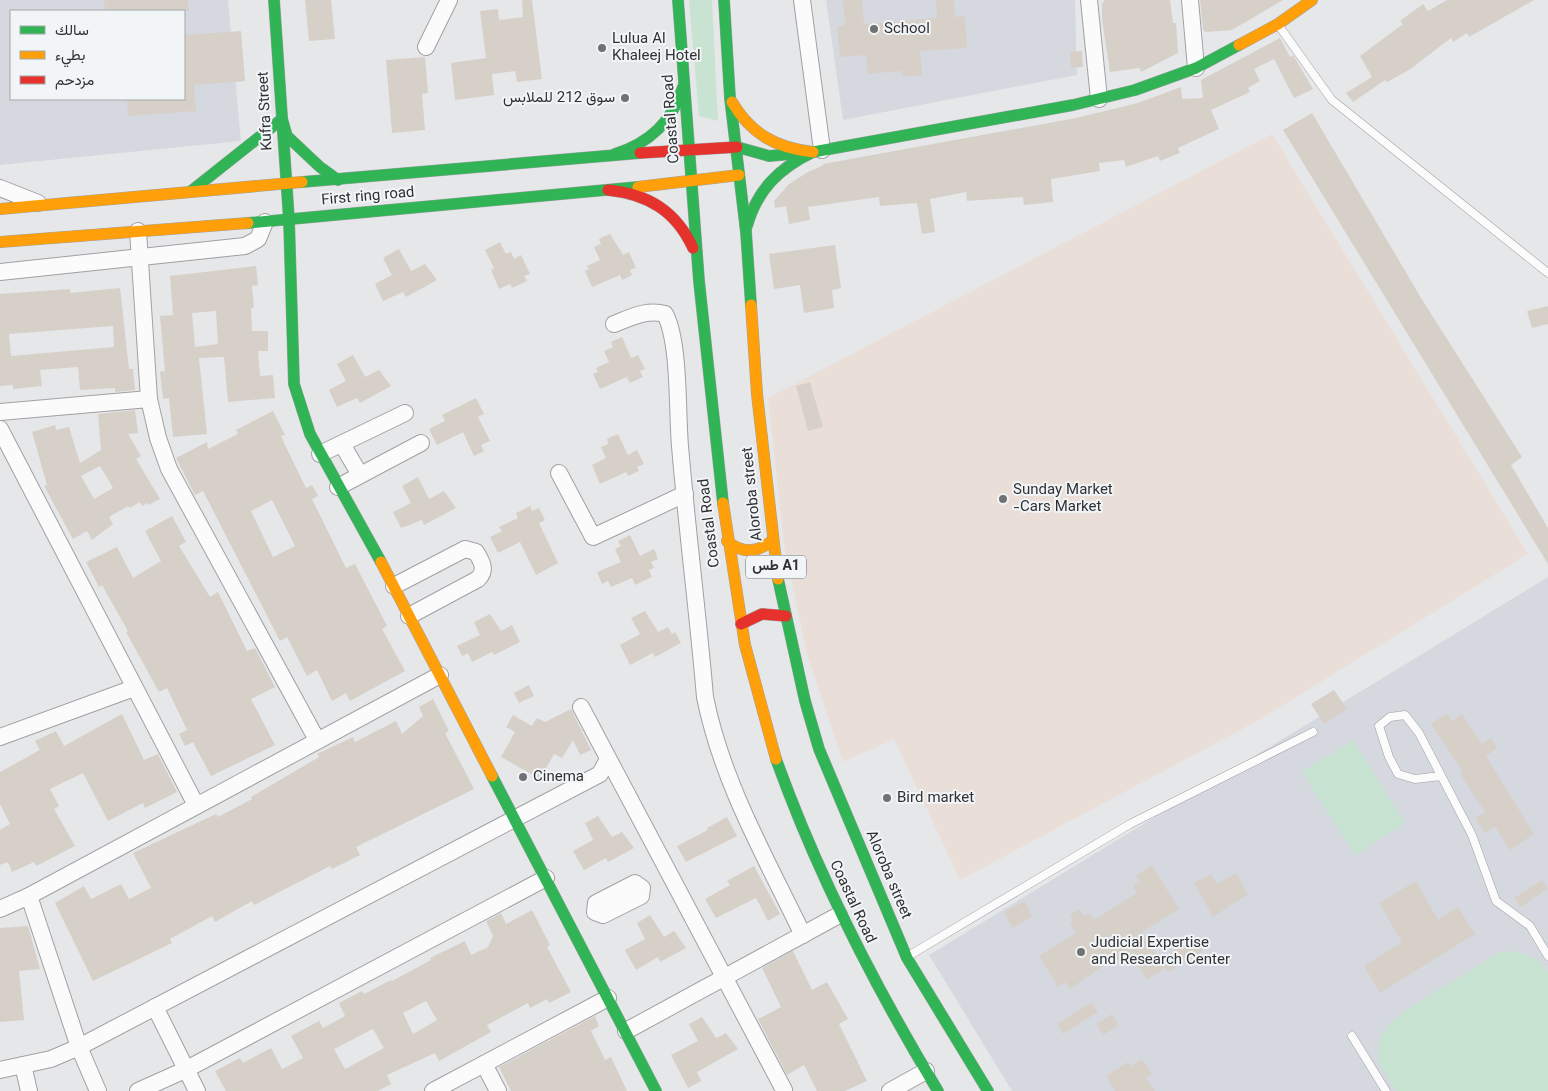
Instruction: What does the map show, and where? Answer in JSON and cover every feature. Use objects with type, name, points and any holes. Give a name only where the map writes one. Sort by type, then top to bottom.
[{"type":"main road","name":"Kufra Street","points":[[274,0],[289,220],[294,384],[310,434],[370,540],[656,1091]]},
{"type":"main road","name":"Coastal Road","points":[[678,0],[696,254],[727,541],[741,624],[761,708],[780,770],[839,915],[891,1012],[938,1091]]},
{"type":"main road","name":"Aloroba street","points":[[724,0],[730,98],[746,232],[758,394],[773,540],[786,616],[804,701],[819,749],[907,958],[988,1091]]},
{"type":"main road","points":[[739,175],[769,156],[818,151],[1073,106],[1136,90],[1196,68],[1278,24],[1304,2]]},
{"type":"main road","points":[[615,154],[640,145],[660,129],[676,108],[684,83]]},
{"type":"main road","points":[[730,98],[738,114],[749,127],[763,138],[778,146],[795,151],[818,151]]},
{"type":"main road","points":[[188,194],[218,173],[260,135],[282,119],[287,136],[338,180]]},
{"type":"main road","name":"First ring road","points":[[0,209],[188,194],[615,154],[737,148],[769,156]]},
{"type":"main road","points":[[746,232],[755,202],[773,176],[798,158],[818,151]]},
{"type":"main road","name":"First ring road","points":[[0,242],[289,220],[608,190],[739,175]]},
{"type":"main road","points":[[608,190],[624,191],[656,202],[681,224],[696,254]]},
{"type":"main road","points":[[727,541],[739,549],[752,551],[764,548],[773,540]]},
{"type":"main road","points":[[741,624],[748,618],[764,612],[786,616]]},
{"type":"street","points":[[426,47],[449,0]]},
{"type":"street","points":[[802,0],[818,151]]},
{"type":"street","points":[[1089,0],[1099,98]]},
{"type":"street","points":[[1190,0],[1196,68]]},
{"type":"street","points":[[0,188],[44,205]]},
{"type":"street","points":[[0,272],[140,259],[244,246],[258,238],[266,222]]},
{"type":"street","points":[[138,231],[149,400],[158,438],[169,469],[317,740]]},
{"type":"street","points":[[614,324],[646,312],[665,314],[669,321],[675,363],[685,494],[705,697],[710,723],[728,776],[803,935]]},
{"type":"street","points":[[0,412],[149,400]]},
{"type":"street","points":[[320,454],[405,413]]},
{"type":"street","points":[[0,429],[196,805]]},
{"type":"street","points":[[338,486],[421,443]]},
{"type":"street","points":[[342,444],[360,475]]},
{"type":"street","points":[[559,472],[593,537],[685,494]]},
{"type":"street","points":[[394,586],[465,549],[476,552],[484,566],[483,574],[478,579],[409,616]]},
{"type":"street","points":[[0,909],[29,896],[440,675]]},
{"type":"street","points":[[0,737],[134,688]]},
{"type":"street","points":[[581,707],[784,1090]]},
{"type":"street","points":[[0,1070],[51,1058],[79,1047],[600,774],[608,759]]},
{"type":"street","points":[[138,1091],[185,1070],[546,878]]},
{"type":"street","points":[[29,896],[79,1047],[98,1091]]},
{"type":"street","points":[[571,925],[595,912]]},
{"type":"street","points":[[626,1031],[839,915]]},
{"type":"street","points":[[432,1091],[608,998]]},
{"type":"street","points":[[155,1007],[197,1091]]},
{"type":"street","points":[[484,1064],[498,1091]]},
{"type":"street","points":[[24,1065],[29,1091]]},
{"type":"street","points":[[890,1091],[926,1071]]},
{"type":"lane","points":[[1278,24],[1332,100],[1548,273]]},
{"type":"lane","points":[[1441,776],[1415,779],[1398,774],[1389,756],[1379,726],[1390,718],[1405,715],[1419,733],[1472,835],[1496,901],[1530,926],[1548,956]]},
{"type":"lane","points":[[907,958],[1130,824],[1312,732]]},
{"type":"lane","points":[[1352,1036],[1386,1091]]},
{"type":"shaded area","points":[[0,0],[228,0],[241,141],[0,165]]},
{"type":"shaded area","points":[[826,0],[1075,0],[1077,75],[843,120]]},
{"type":"shaded area","points":[[1272,134],[1528,554],[1259,720],[960,880],[894,739],[843,762],[806,651],[784,544],[768,398]]},
{"type":"shaded area","points":[[1548,577],[1548,1091],[1012,1091],[929,955]]},
{"type":"green space","points":[[689,0],[712,0],[718,121],[699,116]]},
{"type":"green space","points":[[1353,740],[1405,823],[1355,855],[1302,772]]},
{"type":"green space","points":[[1502,951],[1516,952],[1533,957],[1548,971],[1548,1091],[1396,1091],[1378,1062],[1379,1040],[1390,1023],[1407,1009]]},
{"type":"building","points":[[104,0],[188,0],[189,11],[185,10],[105,10]]},
{"type":"building","points":[[305,0],[331,0],[335,39],[309,41]]},
{"type":"building","points":[[522,0],[532,0],[542,79],[517,82],[515,71],[492,74],[494,95],[455,100],[451,63],[486,58],[480,11],[498,9],[499,20],[523,17]]},
{"type":"building","points":[[843,0],[862,0],[864,24],[937,18],[936,0],[954,0],[955,17],[965,16],[967,48],[920,51],[922,75],[903,77],[902,71],[867,74],[866,55],[840,57],[837,26],[845,25]]},
{"type":"building","points":[[1105,0],[1170,0],[1173,23],[1176,23],[1178,53],[1141,72],[1140,68],[1110,72],[1102,19],[1102,4]]},
{"type":"building","points":[[1200,0],[1283,0],[1232,30],[1205,32],[1203,29]]},
{"type":"building","points":[[1447,0],[1534,0],[1469,37],[1467,33],[1453,42],[1451,38],[1409,70],[1387,82],[1385,80],[1353,102],[1346,93],[1372,77],[1360,56],[1403,24],[1400,21],[1423,4],[1428,11]]},
{"type":"building","points":[[241,31],[245,81],[194,85],[196,111],[128,116],[127,100],[185,100],[185,35]]},
{"type":"building","points":[[1280,38],[1290,57],[1293,55],[1313,89],[1294,98],[1274,59],[1254,69],[1260,81],[1248,88],[1250,92],[1211,110],[1219,129],[1178,148],[1180,153],[1160,161],[1158,156],[1126,167],[1124,160],[1099,163],[1100,171],[1051,179],[1053,202],[1024,205],[1023,197],[967,201],[966,192],[930,199],[935,232],[922,234],[917,203],[880,206],[879,197],[808,207],[810,220],[789,224],[786,206],[775,208],[774,201],[789,184],[823,164],[1076,118],[1138,103],[1181,87],[1182,99],[1203,98],[1201,80]]},
{"type":"building","points":[[1082,51],[1083,67],[1071,68],[1070,52]]},
{"type":"building","points":[[425,57],[428,93],[422,94],[425,130],[392,133],[386,60]]},
{"type":"building","points":[[1312,113],[1421,298],[1522,457],[1511,465],[1548,528],[1548,564],[1283,130]]},
{"type":"building","points":[[610,234],[623,255],[629,252],[636,268],[630,270],[632,275],[622,280],[620,275],[592,287],[585,271],[589,269],[587,266],[600,260],[594,247],[601,244],[599,239]]},
{"type":"building","points":[[500,242],[506,254],[511,252],[514,259],[521,255],[530,274],[524,276],[527,281],[512,288],[510,284],[499,289],[491,270],[494,268],[485,250]]},
{"type":"building","points":[[835,245],[841,288],[832,290],[834,308],[804,313],[800,285],[774,289],[769,254]]},
{"type":"building","points":[[399,249],[411,271],[425,264],[437,280],[406,297],[403,292],[383,301],[375,284],[392,275],[383,258]]},
{"type":"building","points":[[256,266],[258,285],[252,286],[254,308],[251,308],[252,331],[268,331],[268,351],[258,351],[260,376],[273,375],[275,398],[228,402],[224,357],[199,358],[207,434],[173,437],[169,398],[163,399],[160,372],[165,371],[160,316],[173,315],[170,276]],"holes":[[[216,311],[218,344],[195,347],[192,313]]]},
{"type":"building","points":[[120,288],[129,369],[133,369],[135,390],[115,392],[115,388],[80,390],[78,367],[40,370],[42,386],[13,389],[13,385],[0,386],[0,294],[70,289],[70,293]],"holes":[[[113,326],[114,347],[11,356],[9,334]]]},
{"type":"building","points":[[1548,306],[1548,324],[1532,328],[1527,311]]},
{"type":"building","points":[[622,337],[631,358],[638,355],[645,369],[640,371],[643,377],[630,383],[627,377],[600,389],[593,374],[598,372],[596,368],[609,362],[604,351],[613,347],[611,342]]},
{"type":"building","points":[[353,355],[365,377],[379,370],[391,386],[360,403],[357,398],[337,407],[329,390],[346,381],[337,364]]},
{"type":"building","points":[[810,382],[823,427],[808,431],[796,386]]},
{"type":"building","points":[[476,398],[484,414],[478,417],[490,441],[481,445],[484,451],[474,456],[463,432],[437,445],[429,429],[445,421],[442,415]]},
{"type":"building","points":[[135,410],[138,433],[128,434],[141,456],[136,459],[160,499],[148,505],[147,503],[142,506],[140,502],[130,508],[128,506],[109,517],[113,524],[92,540],[87,531],[73,539],[44,486],[47,485],[32,432],[55,425],[56,430],[69,427],[80,463],[101,450],[98,414]],"holes":[[[100,466],[113,488],[94,499],[81,476]]]},
{"type":"building","points":[[273,411],[285,435],[281,436],[306,488],[312,485],[318,496],[312,499],[346,568],[355,564],[387,626],[382,629],[405,671],[350,701],[346,693],[332,701],[317,670],[307,676],[287,637],[280,641],[203,491],[195,495],[176,458],[207,442],[208,449],[238,434],[236,430]],"holes":[[[272,500],[295,546],[273,557],[251,511]]]},
{"type":"building","points":[[618,434],[628,455],[637,450],[644,464],[637,467],[639,471],[628,476],[626,472],[600,484],[592,465],[606,458],[601,447],[608,444],[607,439]]},
{"type":"building","points":[[418,477],[429,499],[444,491],[456,508],[424,525],[422,520],[401,528],[393,512],[411,503],[402,486]]},
{"type":"building","points":[[530,506],[532,511],[539,508],[545,520],[539,523],[558,563],[536,575],[520,542],[498,553],[490,537],[502,531],[499,527],[518,518],[516,513]]},
{"type":"building","points":[[172,516],[186,542],[179,546],[210,597],[218,592],[247,651],[255,648],[275,687],[251,699],[275,745],[211,776],[193,742],[185,746],[179,734],[187,730],[167,688],[159,692],[126,632],[128,631],[102,585],[99,587],[86,562],[117,547],[133,578],[161,561],[145,531]]},
{"type":"building","points":[[630,535],[640,556],[654,549],[658,559],[651,562],[654,568],[649,570],[652,577],[635,585],[632,578],[611,587],[608,581],[602,584],[597,572],[621,562],[615,549],[621,546],[618,541]]},
{"type":"building","points":[[645,611],[658,632],[668,627],[672,634],[675,632],[681,643],[655,657],[653,653],[630,665],[620,645],[640,634],[631,618]]},
{"type":"building","points":[[490,614],[501,631],[512,625],[520,642],[494,655],[492,652],[472,662],[468,653],[462,656],[457,646],[480,635],[474,622]]},
{"type":"building","points":[[529,685],[534,696],[519,703],[514,693]]},
{"type":"building","points":[[1334,690],[1347,709],[1324,724],[1311,704]]},
{"type":"building","points":[[433,699],[449,731],[445,733],[474,789],[356,847],[360,855],[332,869],[330,866],[254,905],[252,901],[215,922],[212,916],[170,939],[172,943],[93,981],[55,903],[84,886],[91,899],[121,884],[129,899],[151,888],[133,853],[216,814],[218,817],[252,799],[251,797],[319,757],[317,754],[353,737],[355,742],[396,721],[402,734],[423,716],[419,707]]},
{"type":"building","points":[[571,709],[591,750],[580,755],[573,740],[562,758],[554,754],[540,779],[501,757],[515,732],[506,727],[513,715],[532,726],[537,718],[545,722]]},
{"type":"building","points":[[1447,713],[1452,721],[1462,714],[1482,744],[1491,738],[1497,748],[1486,756],[1534,834],[1510,850],[1495,827],[1485,833],[1475,818],[1485,812],[1460,774],[1463,772],[1431,724]]},
{"type":"building","points":[[122,714],[144,760],[158,754],[177,792],[145,808],[143,803],[108,821],[83,773],[50,789],[59,806],[54,809],[75,846],[36,866],[34,862],[12,872],[8,862],[0,865],[0,830],[10,824],[0,804],[0,772],[40,750],[35,741],[56,731],[64,746]]},
{"type":"building","points":[[598,816],[612,837],[622,832],[634,848],[608,862],[606,858],[584,870],[573,851],[593,840],[585,823]]},
{"type":"building","points":[[727,817],[737,836],[686,862],[677,846],[708,830],[707,828]]},
{"type":"building","points":[[1152,865],[1179,909],[1142,932],[1159,959],[1196,939],[1203,951],[1168,972],[1165,968],[1147,980],[1130,953],[1118,961],[1116,957],[1070,989],[1065,982],[1058,987],[1039,956],[1076,933],[1070,923],[1073,921],[1070,915],[1080,909],[1084,916],[1090,913],[1094,920],[1137,893],[1133,886],[1140,881],[1136,876]]},
{"type":"building","points":[[754,866],[780,914],[768,921],[756,898],[716,918],[705,899],[730,885],[727,881]]},
{"type":"building","points":[[1236,873],[1248,894],[1213,917],[1194,883],[1211,874],[1217,884]]},
{"type":"building","points":[[1542,880],[1548,888],[1521,907],[1514,898]]},
{"type":"building","points":[[1416,881],[1438,920],[1458,907],[1475,934],[1380,993],[1364,966],[1402,942],[1379,903]]},
{"type":"building","points":[[1025,901],[1032,917],[1012,928],[1004,912]]},
{"type":"building","points":[[532,910],[550,945],[547,947],[571,992],[549,1003],[547,999],[530,1008],[528,1003],[487,1025],[491,1032],[439,1061],[435,1053],[387,1075],[391,1084],[378,1091],[226,1091],[215,1071],[240,1058],[243,1063],[271,1048],[282,1069],[303,1058],[291,1036],[319,1021],[323,1028],[345,1016],[339,1003],[362,991],[364,994],[392,981],[431,960],[430,958],[465,941],[471,955],[488,947],[493,936],[486,921],[501,913],[506,924]],"holes":[[[426,1001],[437,1020],[413,1034],[403,1013]],[[373,1029],[384,1048],[345,1069],[334,1049]]]},
{"type":"building","points":[[650,915],[664,937],[674,931],[686,948],[660,962],[658,957],[636,970],[625,950],[645,939],[637,923]]},
{"type":"building","points":[[28,926],[40,969],[19,971],[24,1020],[0,1022],[0,928]]},
{"type":"building","points":[[793,951],[812,990],[827,982],[848,1019],[839,1024],[867,1081],[845,1091],[817,1091],[804,1065],[787,1075],[758,1019],[781,1007],[762,968]]},
{"type":"building","points":[[1092,1002],[1098,1012],[1063,1034],[1057,1024]]},
{"type":"building","points":[[1112,1014],[1119,1025],[1103,1035],[1096,1024]]},
{"type":"building","points":[[595,1016],[599,1026],[591,1031],[605,1060],[611,1057],[627,1091],[511,1091],[499,1067]]},
{"type":"building","points":[[702,1017],[716,1038],[726,1033],[738,1049],[697,1072],[701,1081],[688,1088],[671,1055],[698,1041],[689,1024]]},
{"type":"building","points":[[1142,1059],[1152,1074],[1146,1078],[1155,1091],[1115,1091],[1106,1076],[1128,1062],[1131,1066]]},
{"type":"traffic: fast","points":[[274,0],[289,220],[294,384],[310,434],[381,562]]},
{"type":"traffic: fast","points":[[678,0],[699,281],[723,503]]},
{"type":"traffic: fast","points":[[724,0],[730,98],[746,232],[751,305]]},
{"type":"traffic: fast","points":[[737,147],[769,156],[813,152],[1073,105],[1135,90],[1196,68],[1239,45]]},
{"type":"traffic: fast","points":[[615,154],[639,144],[658,130],[673,111],[683,87]]},
{"type":"traffic: fast","points":[[190,192],[282,119],[287,136],[320,167],[338,180]]},
{"type":"traffic: fast","points":[[747,226],[751,213],[763,191],[771,182],[790,165],[813,152]]},
{"type":"traffic: fast","points":[[302,182],[640,153]]},
{"type":"traffic: fast","points":[[248,223],[638,187]]},
{"type":"traffic: fast","points":[[778,579],[805,701],[819,749],[907,958],[988,1091]]},
{"type":"traffic: fast","points":[[776,759],[810,845],[849,929],[892,1011],[938,1091]]},
{"type":"traffic: fast","points":[[492,776],[656,1091]]},
{"type":"traffic: slow","points":[[1239,45],[1278,24],[1312,0]]},
{"type":"traffic: slow","points":[[732,102],[747,123],[766,138],[787,147],[813,152]]},
{"type":"traffic: slow","points":[[638,187],[739,175]]},
{"type":"traffic: slow","points":[[0,209],[302,182]]},
{"type":"traffic: slow","points":[[0,242],[248,223]]},
{"type":"traffic: slow","points":[[751,305],[757,394],[778,579]]},
{"type":"traffic: slow","points":[[723,503],[745,645],[776,759]]},
{"type":"traffic: slow","points":[[727,541],[738,548],[750,550],[762,547],[773,540]]},
{"type":"traffic: slow","points":[[381,562],[492,776]]},
{"type":"traffic: jam","points":[[640,153],[737,147]]},
{"type":"traffic: jam","points":[[608,190],[636,196],[648,200],[659,207],[678,224],[693,248]]},
{"type":"traffic: jam","points":[[741,624],[762,614],[786,616]]},
{"type":"place","name":"School","points":[[874,29]]},
{"type":"place","name":"Lulua Al Khaleej Hotel","points":[[602,48]]},
{"type":"place","name":"سوق 212 للملابس","points":[[625,98]]},
{"type":"place","name":"Sunday Market -Cars Market","points":[[1003,499]]},
{"type":"place","name":"Cinema","points":[[523,777]]},
{"type":"place","name":"Bird market","points":[[887,798]]},
{"type":"place","name":"Judicial Expertise and Research Center","points":[[1081,952]]}]
